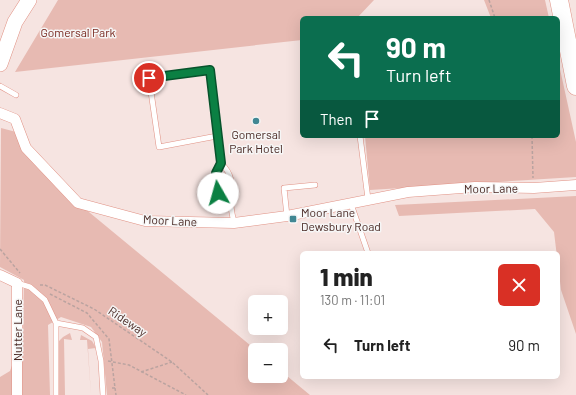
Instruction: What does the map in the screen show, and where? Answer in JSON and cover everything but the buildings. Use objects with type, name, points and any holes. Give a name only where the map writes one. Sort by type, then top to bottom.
[{"type":"highway","points":[[559,0],[576,86]]},
{"type":"main road","points":[[0,64],[15,22],[29,0]]},
{"type":"street","name":"Moor Lane","points":[[0,113],[15,119],[26,148],[78,203],[145,221],[234,223],[287,216],[408,192],[475,187],[534,188],[576,185]]},
{"type":"street","name":"Nutter Lane","points":[[0,275],[21,280],[16,395]]},
{"type":"lane","points":[[217,136],[159,147],[149,78],[210,70],[221,163],[216,173],[218,193],[231,205]]},
{"type":"lane","points":[[0,86],[16,95]]},
{"type":"lane","points":[[360,138],[368,199]]},
{"type":"lane","points":[[221,163],[229,171],[233,190],[231,205],[234,223]]},
{"type":"lane","points":[[287,216],[284,188],[315,185]]},
{"type":"lane","points":[[351,204],[367,251]]},
{"type":"lane","points":[[21,280],[45,300],[56,323],[56,395]]},
{"type":"lane","points":[[56,323],[83,328],[96,337],[101,361],[103,395]]},
{"type":"path","points":[[489,0],[494,16]]},
{"type":"path","points":[[532,138],[534,188]]},
{"type":"path","points":[[0,249],[21,280]]},
{"type":"path","name":"Rideway","points":[[21,280],[45,285],[94,309],[172,362],[208,395]]},
{"type":"path","points":[[50,294],[88,313],[109,339],[116,395]]},
{"type":"path","points":[[111,360],[129,365],[186,395]]},
{"type":"path","points":[[141,372],[172,362]]},
{"type":"path","points":[[102,388],[115,388]]},
{"type":"green space","name":"Gomersal Park","points":[[58,0],[374,0],[359,16],[300,16],[300,40],[15,72]]},
{"type":"green space","points":[[484,0],[545,0],[549,16],[490,16]]},
{"type":"green space","points":[[560,69],[576,142],[576,177],[370,190],[365,138],[560,138]]},
{"type":"green space","points":[[1,128],[20,133],[78,203],[248,343],[248,383],[288,383],[288,377],[310,395],[107,395],[102,342],[91,327],[61,317],[48,325],[50,395],[0,395],[0,377],[10,371],[23,334],[24,280],[0,267]]},
{"type":"green space","points":[[576,196],[576,334],[561,290],[560,251],[556,251],[554,232],[535,209],[399,216],[395,205]]},
{"type":"green space","points":[[70,333],[72,340],[64,339],[65,395],[59,395],[58,342]]},
{"type":"green space","points":[[81,335],[92,341],[96,348],[88,349],[91,395],[87,340],[80,340]]},
{"type":"place","name":"Gomersal Park Hotel","points":[[256,121]]},
{"type":"place","name":"Moor Lane Dewsbury Road","points":[[293,219]]},
{"type":"route","points":[[149,78],[210,70],[221,163],[216,173],[218,193]]}]
